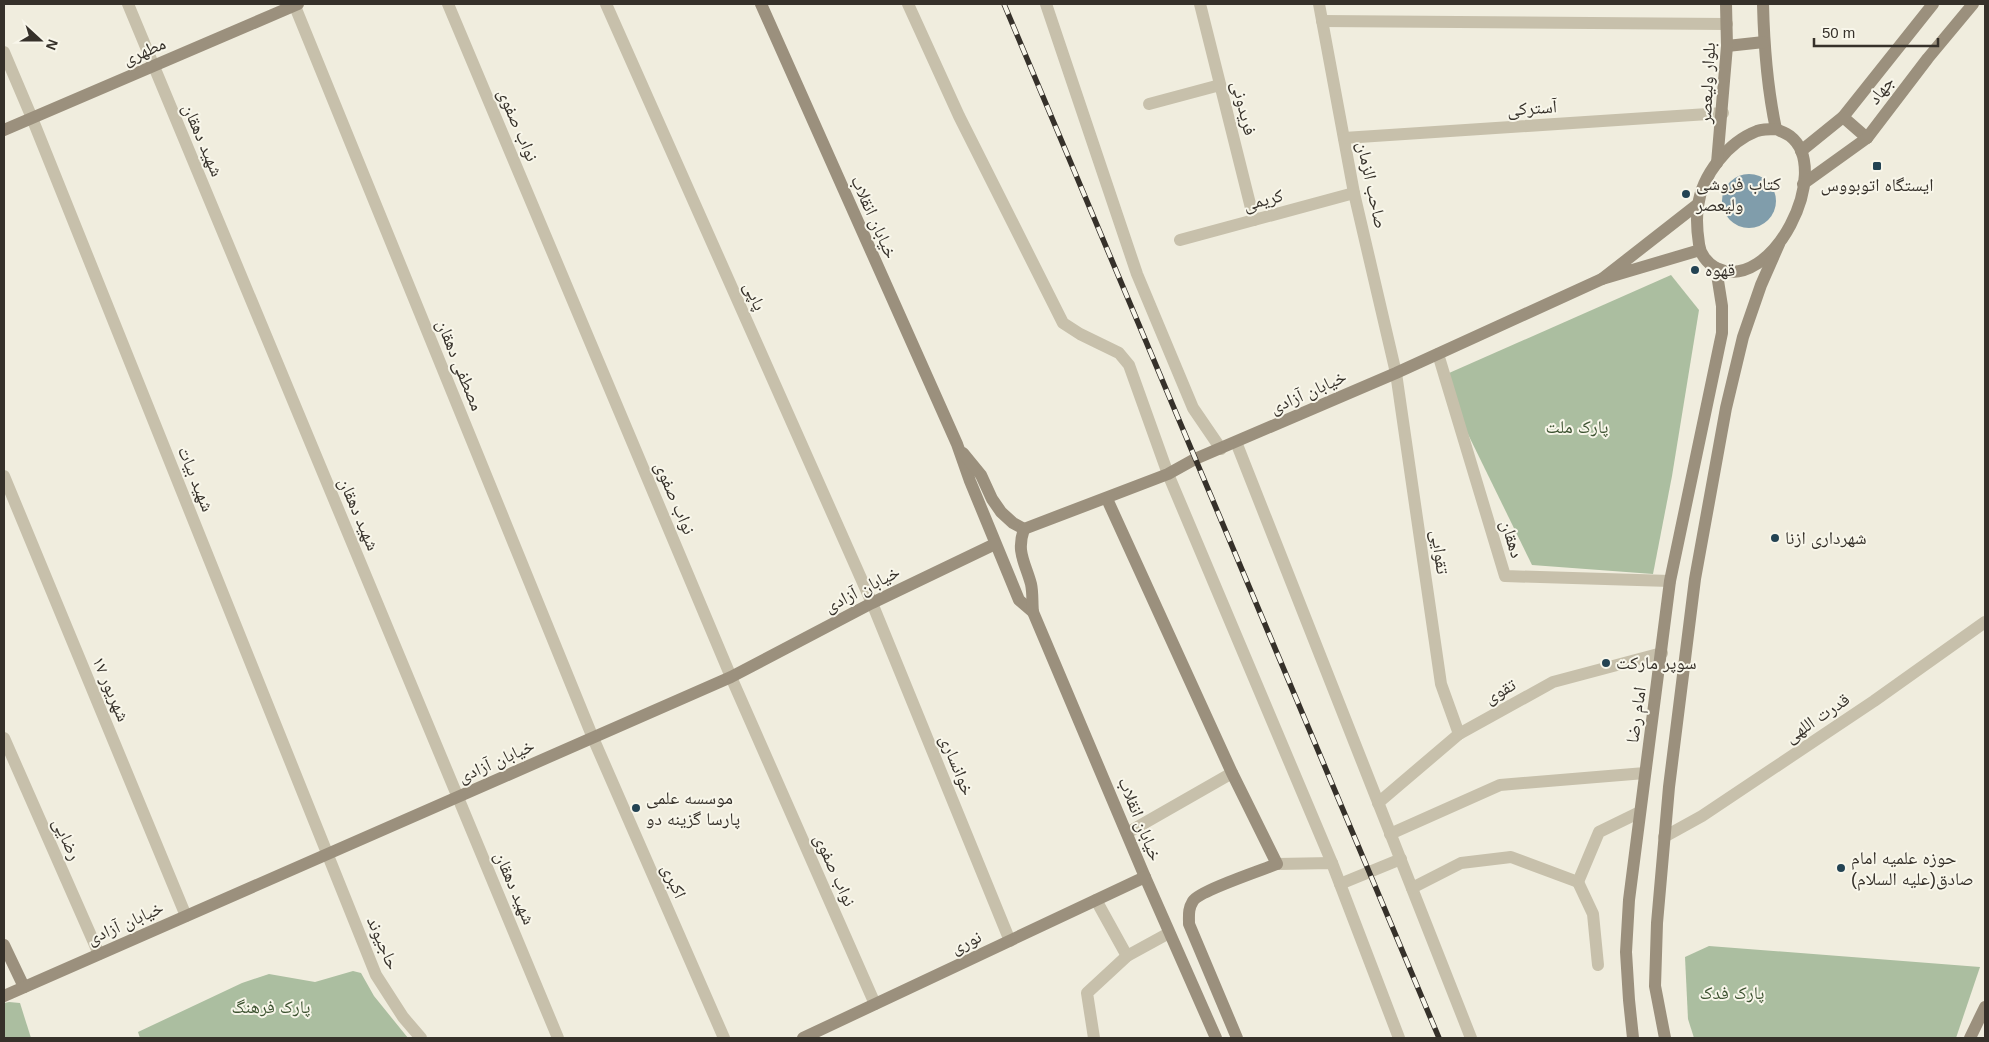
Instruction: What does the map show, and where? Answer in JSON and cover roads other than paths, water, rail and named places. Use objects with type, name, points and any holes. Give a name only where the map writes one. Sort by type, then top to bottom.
[{"type":"main road","name":"مطهری","points":[[4,130],[295,4]]},
{"type":"main road","name":"خیابان انقلاب","points":[[761,4],[957,444],[1019,600],[1033,612]]},
{"type":"main road","name":"بلوار ولیعصر","points":[[1717,164],[1723,113],[1727,46],[1726,4]]},
{"type":"main road","points":[[1763,4],[1768,91],[1776,129]]},
{"type":"main road","name":"جهاد","points":[[1801,151],[1843,117],[1933,4]]},
{"type":"main road","name":"جهاد","points":[[1803,184],[1867,138],[1928,58],[1973,4]]},
{"type":"main road","points":[[1727,46],[1764,42]]},
{"type":"main road","points":[[1843,117],[1867,138]]},
{"type":"main road","points":[[1665,1038],[1655,986],[1657,923],[1664,836],[1696,579],[1726,408],[1743,336],[1761,285],[1779,244],[1793,221],[1802,197],[1804,172],[1801,151],[1790,136],[1776,129],[1759,130],[1740,140],[1721,157],[1707,179],[1698,204],[1697,228],[1700,250],[1710,264],[1724,272],[1742,271],[1761,260],[1779,244]]},
{"type":"main road","points":[[1602,279],[1698,204]]},
{"type":"main road","points":[[1602,279],[1700,250]]},
{"type":"main road","name":"امام رضا","points":[[1634,1038],[1628,1000],[1626,952],[1629,900],[1670,581],[1722,333],[1722,306],[1716,268]]},
{"type":"main road","name":"خیابان آزادی","points":[[1024,529],[1107,499],[1168,474],[1195,459],[1396,373],[1602,279]]},
{"type":"main road","name":"خیابان انقلاب","points":[[957,444],[981,474],[992,499],[1001,512],[1013,523],[1024,529],[1020,541],[1020,550],[1032,586],[1033,612],[1169,933],[1216,1038]]},
{"type":"main road","points":[[1107,499],[1232,773],[1277,864],[1205,893],[1194,899],[1188,911],[1189,924],[1237,1038]]},
{"type":"main road","name":"خیابان آزادی","points":[[4,996],[731,677],[872,603],[996,544]]},
{"type":"main road","name":"نوری","points":[[802,1038],[1145,877]]},
{"type":"main road","points":[[4,945],[24,987]]},
{"type":"main road","points":[[1970,1038],[1985,1007]]},
{"type":"street","name":"شهید دهقان","points":[[128,4],[558,1038]]},
{"type":"street","name":"مصطفی دهقان","points":[[295,4],[593,738]]},
{"type":"street","name":"نواب صفوی","points":[[448,4],[731,677],[875,1004]]},
{"type":"street","name":"پاپی","points":[[606,4],[872,603]]},
{"type":"street","points":[[908,4],[960,116],[1064,323],[1080,334],[1119,353],[1129,365],[1168,474],[1332,863],[1399,1038]]},
{"type":"street","points":[[1046,4],[1137,274],[1193,408],[1221,449]]},
{"type":"street","name":"فریدونی","points":[[1200,4],[1254,220]]},
{"type":"street","name":"صاحب الزمان","points":[[1319,4],[1354,193],[1396,373]]},
{"type":"street","points":[[1322,21],[1727,24]]},
{"type":"street","name":"شهید بیات","points":[[4,52],[328,854]]},
{"type":"street","points":[[1149,104],[1220,85]]},
{"type":"street","name":"آسترکی","points":[[1344,138],[1723,113]]},
{"type":"street","name":"کریمی","points":[[1180,240],[1354,193]]},
{"type":"street","name":"دهقان","points":[[1438,354],[1505,576],[1670,581]]},
{"type":"street","name":"تقوایی","points":[[1396,373],[1441,684],[1459,734]]},
{"type":"street","points":[[1236,442],[1471,1038]]},
{"type":"street","name":"۱۷ شهریور","points":[[4,476],[186,916]]},
{"type":"street","name":"خوانساری","points":[[872,603],[1010,941]]},
{"type":"street","name":"قدرت اللهی","points":[[1664,836],[1702,816],[1874,701],[1985,622]]},
{"type":"street","name":"تقوی","points":[[1378,803],[1459,734],[1553,682],[1662,653]]},
{"type":"street","name":"رضایی","points":[[4,738],[99,954]]},
{"type":"street","name":"اکبری","points":[[593,738],[724,1038]]},
{"type":"street","points":[[1127,833],[1232,773]]},
{"type":"street","points":[[1390,834],[1500,785],[1645,773]]},
{"type":"street","points":[[1578,882],[1599,832],[1640,812]]},
{"type":"street","name":"حاجیوند","points":[[328,854],[376,975],[403,1017],[421,1038]]},
{"type":"street","points":[[1412,888],[1461,863],[1511,858],[1578,882],[1593,914],[1598,965]]},
{"type":"street","points":[[1340,884],[1401,859]]},
{"type":"street","points":[[1277,864],[1332,863]]},
{"type":"street","points":[[1096,900],[1127,956]]},
{"type":"street","points":[[1094,1038],[1087,994],[1127,956],[1169,933]]},
{"type":"water","points":[[1749,174],[1759,176],[1768,182],[1774,191],[1776,201],[1774,211],[1768,220],[1759,226],[1749,228],[1739,226],[1730,220],[1724,211],[1722,201],[1724,191],[1730,182],[1739,176]]},
{"type":"railway","points":[[1004,4],[1439,1038]]},
{"type":"place","name":"ایستگاه اتوبووس","points":[[1877,166]]},
{"type":"place","name":"کتاب فروشی ولیعصر","points":[[1686,194]]},
{"type":"place","name":"قهوه","points":[[1695,270]]},
{"type":"place","name":"شهرداری ازنا","points":[[1775,538]]},
{"type":"place","name":"سوپر مارکت","points":[[1606,663]]},
{"type":"place","name":"موسسه علمی پارسا گزینه دو","points":[[636,808]]},
{"type":"place","name":"حوزه علمیه امام صادق(علیه السلام)","points":[[1841,868]]},
{"type":"park label","name":"پارک ملت","points":[[1577,427]]},
{"type":"park label","name":"پارک فدک","points":[[1732,993]]},
{"type":"park label","name":"پارک فرهنگ","points":[[271,1007]]}]
